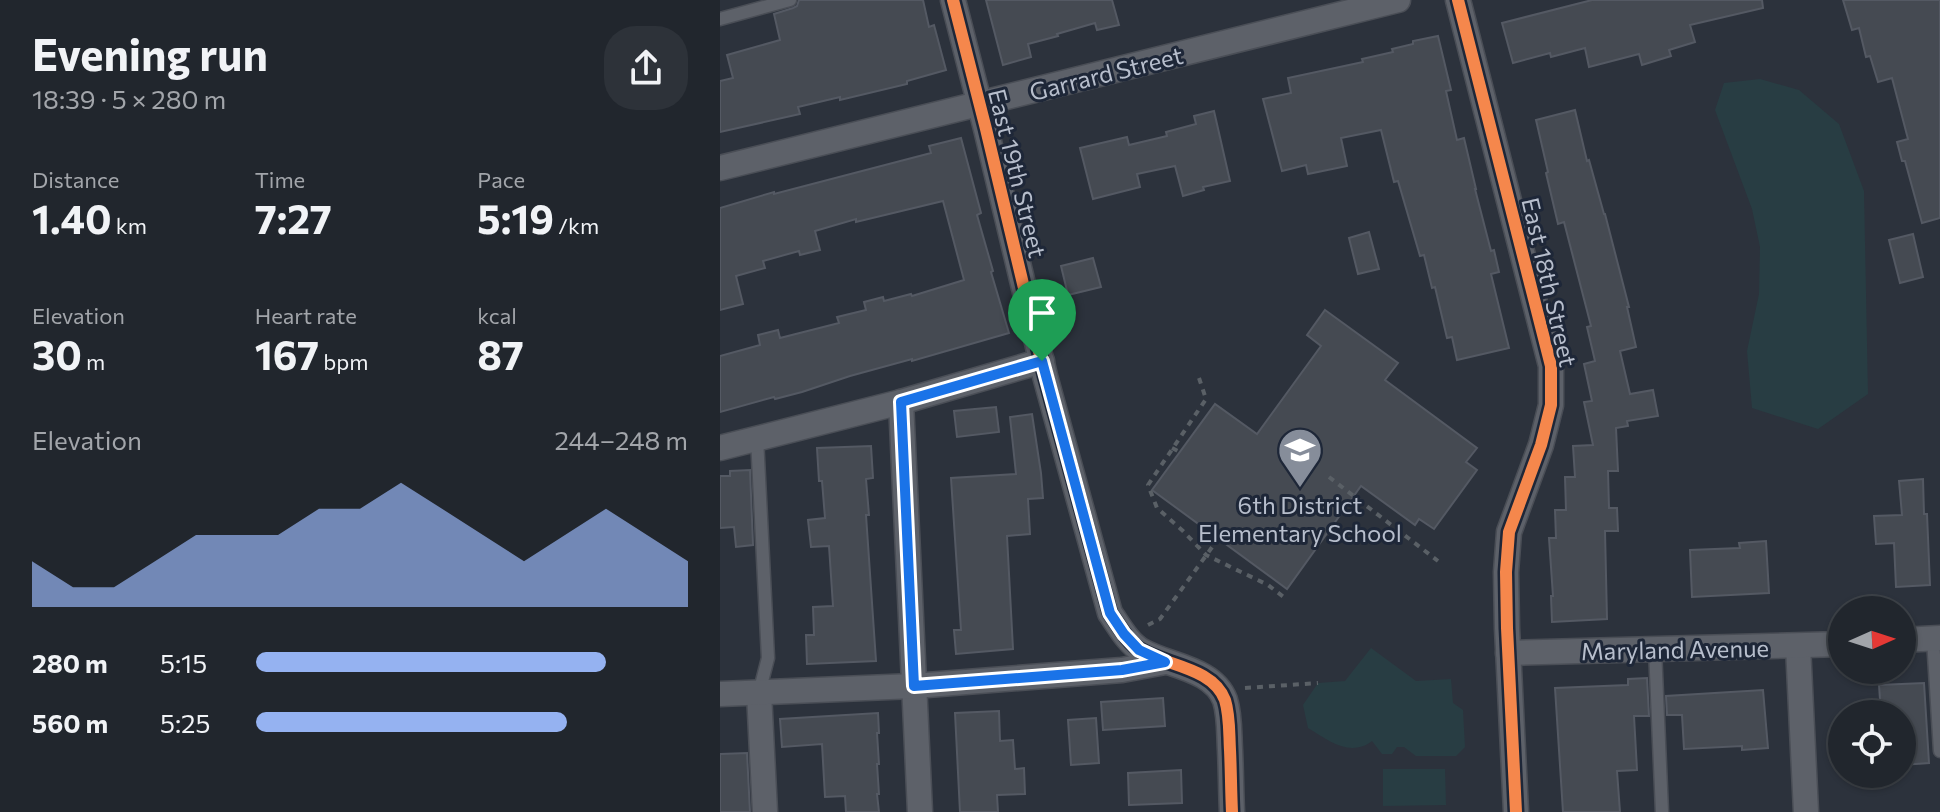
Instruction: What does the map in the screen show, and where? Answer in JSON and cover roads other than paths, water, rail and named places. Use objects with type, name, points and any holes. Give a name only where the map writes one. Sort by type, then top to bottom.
[{"type":"street","name":"East 19th Street","points":[[953,0],[1042,361],[1110,613],[1139,650],[1191,669],[1213,683],[1225,698],[1229,722],[1232,812]]},
{"type":"street","name":"Garrard Street","points":[[720,168],[1398,0]]},
{"type":"street","name":"East 18th Street","points":[[1458,0],[1551,366],[1551,405],[1541,445],[1509,532],[1506,572],[1508,653],[1516,812]]},
{"type":"street","points":[[720,448],[901,402],[1042,361]]},
{"type":"street","points":[[901,402],[920,812]]},
{"type":"street","points":[[1916,640],[1936,639]]},
{"type":"street","name":"Maryland Avenue","points":[[1508,653],[1828,645]]},
{"type":"street","points":[[1798,646],[1806,812]]},
{"type":"street","points":[[720,694],[914,686],[1122,670],[1165,662]]},
{"type":"street","points":[[759,693],[765,812]]},
{"type":"lane","points":[[720,19],[790,0]]},
{"type":"lane","points":[[757,438],[768,658],[759,693]]},
{"type":"lane","points":[[1936,639],[1940,751]]},
{"type":"lane","points":[[1655,649],[1662,812]]},
{"type":"place","name":"6th District Elementary School","points":[[1300,489]]}]
